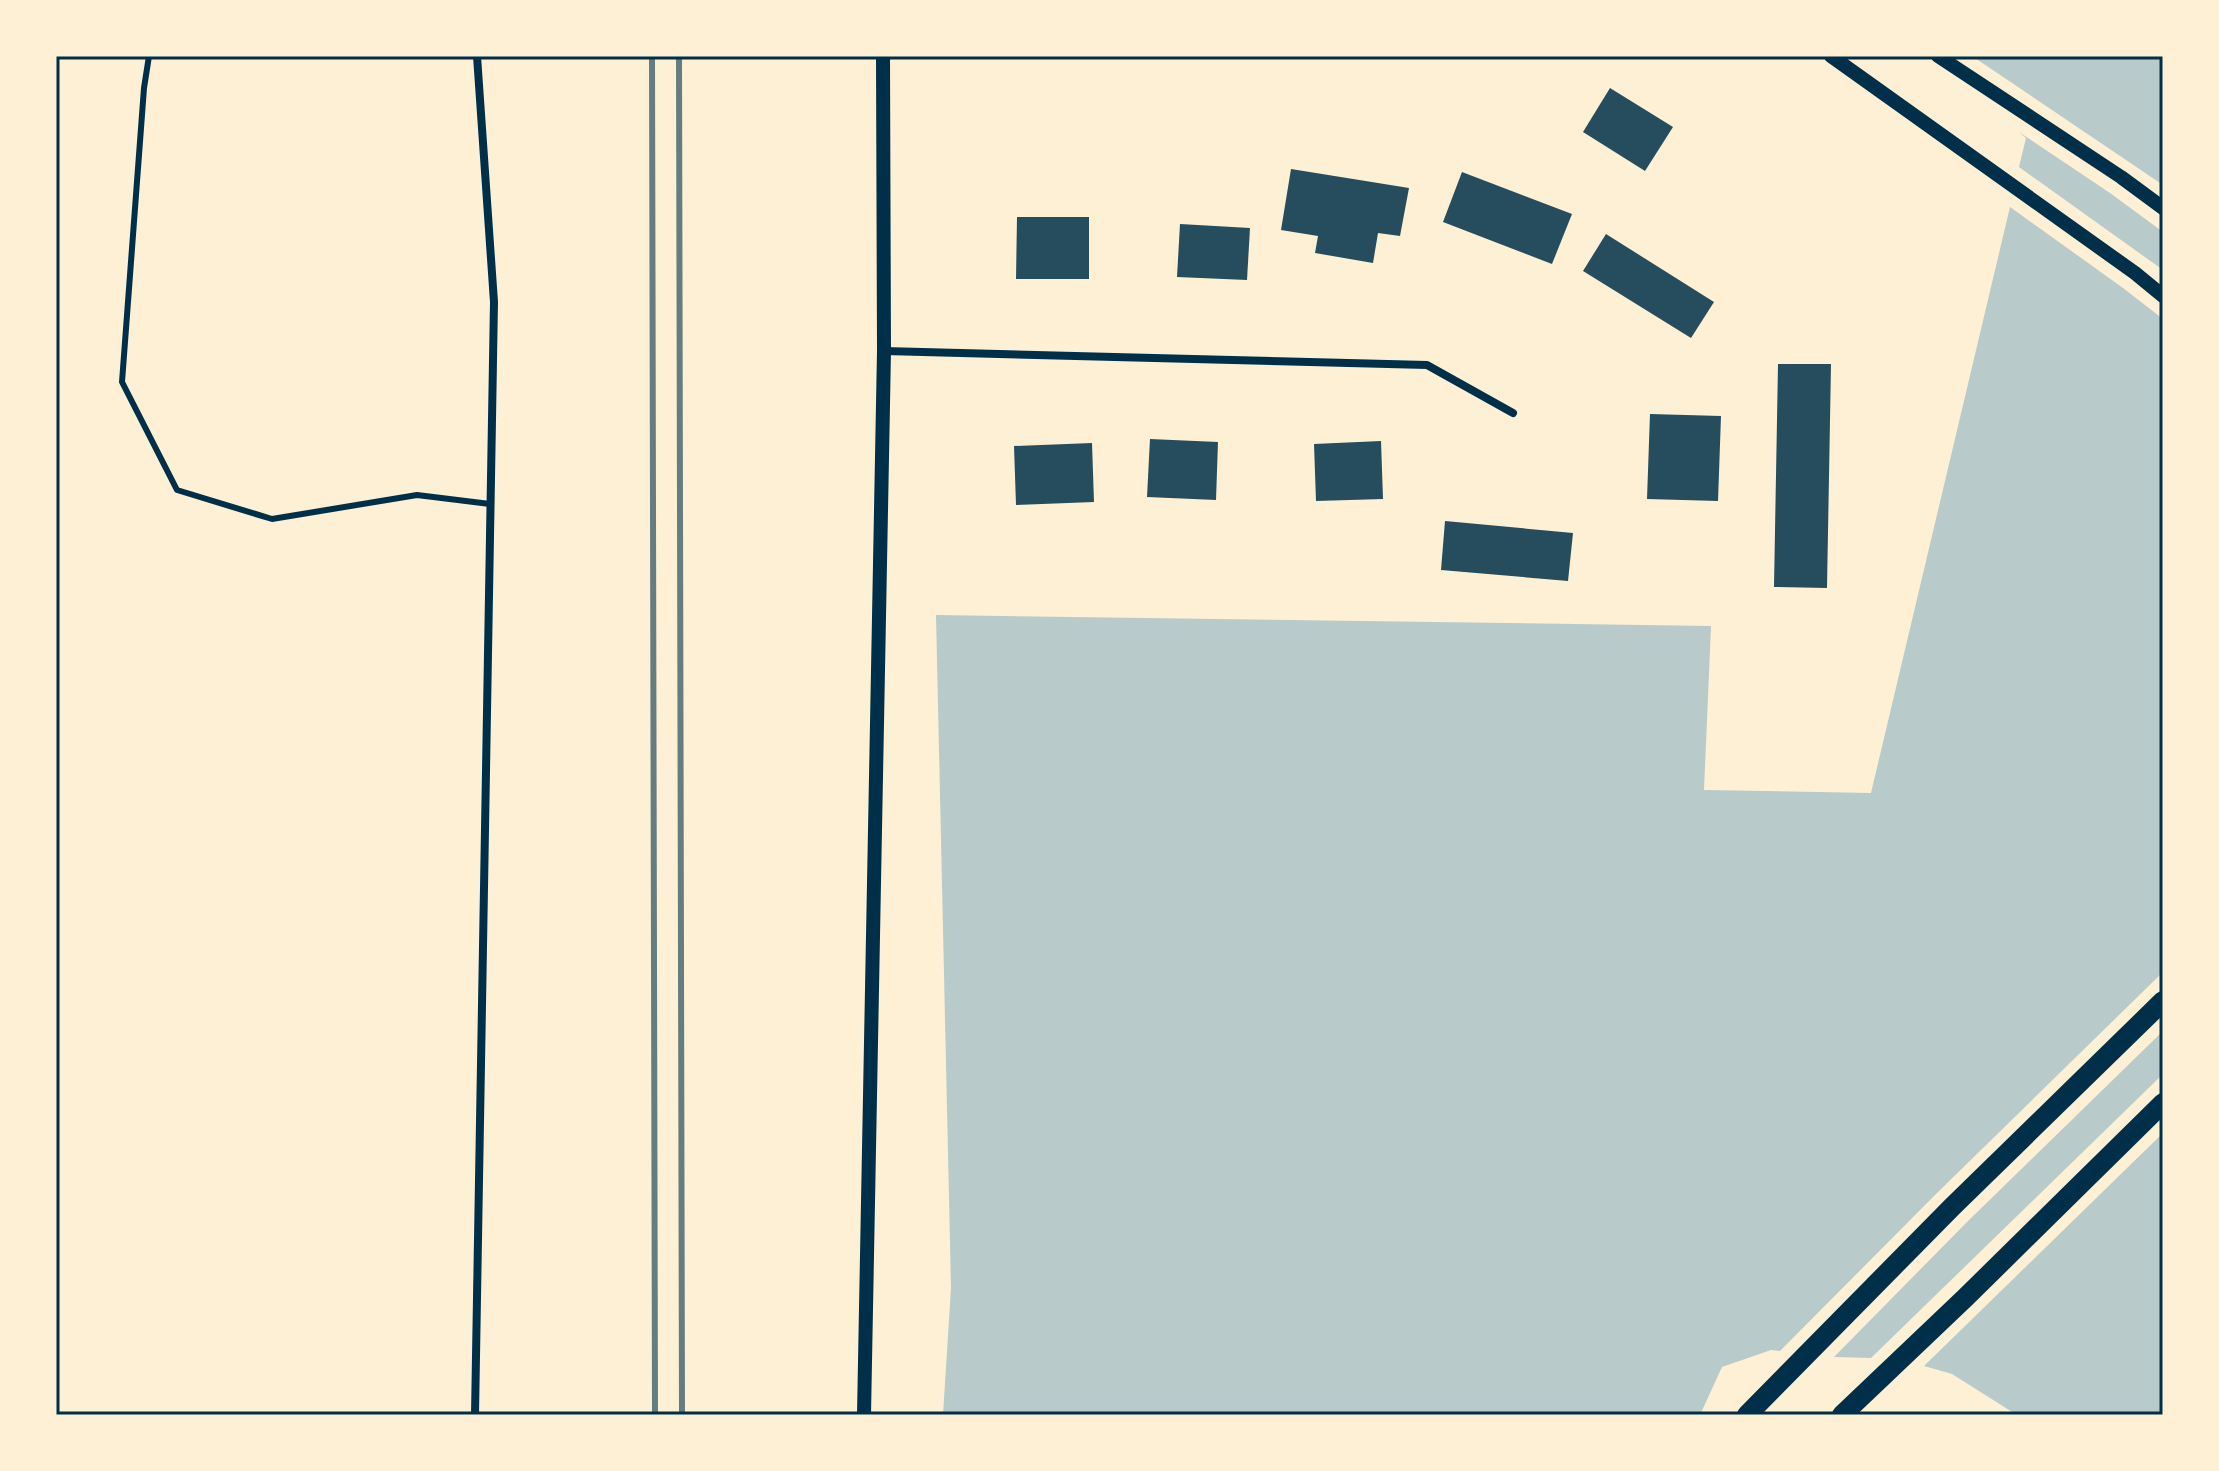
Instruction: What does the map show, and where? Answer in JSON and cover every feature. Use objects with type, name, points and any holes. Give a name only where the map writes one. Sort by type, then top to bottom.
[{"type":"main road","points":[[1747,1415],[1952,1207],[2163,1001]]},
{"type":"main road","points":[[1842,1415],[2163,1103]]},
{"type":"street","points":[[475,1415],[494,302],[477,56]]},
{"type":"street","points":[[864,1415],[884,351],[883,56]]},
{"type":"street","points":[[1831,56],[2163,296]]},
{"type":"street","points":[[1938,56],[2163,208]]},
{"type":"street","points":[[884,351],[1427,365],[1513,413]]},
{"type":"lane","points":[[149,56],[122,382],[177,490],[272,519],[417,495],[490,504]]},
{"type":"shaded area","points":[[1972,56],[2163,56],[2163,185]]},
{"type":"shaded area","points":[[2019,132],[2163,232],[2163,270],[2019,167],[2026,138]]},
{"type":"shaded area","points":[[2010,207],[2163,319],[2163,972],[1780,1351],[1771,1350],[1722,1367],[1700,1415],[943,1415],[951,1288],[936,615],[1711,626],[1704,790],[1871,793]]},
{"type":"shaded area","points":[[2163,1031],[2163,1074],[1871,1358],[1834,1357],[1968,1221]]},
{"type":"shaded area","points":[[2163,1133],[2163,1415],[2017,1415],[1952,1374],[1924,1366]]},
{"type":"building","points":[[1610,88],[1673,127],[1645,171],[1583,132]]},
{"type":"building","points":[[1291,169],[1409,188],[1400,236],[1378,233],[1373,263],[1315,253],[1318,236],[1281,230]]},
{"type":"building","points":[[1462,172],[1572,214],[1552,264],[1443,222]]},
{"type":"building","points":[[1017,217],[1089,217],[1089,279],[1016,279]]},
{"type":"building","points":[[1180,224],[1250,228],[1247,280],[1177,277]]},
{"type":"building","points":[[1606,234],[1714,302],[1691,338],[1583,271]]},
{"type":"building","points":[[1778,364],[1831,364],[1827,588],[1774,587]]},
{"type":"building","points":[[1650,414],[1721,416],[1718,501],[1647,499]]},
{"type":"building","points":[[1150,439],[1218,442],[1216,500],[1147,497]]},
{"type":"building","points":[[1381,441],[1383,499],[1316,501],[1314,444]]},
{"type":"building","points":[[1092,443],[1094,502],[1016,505],[1014,446]]},
{"type":"building","points":[[1445,521],[1573,533],[1568,581],[1441,570]]},
{"type":"railway","points":[[652,56],[655,1415]]},
{"type":"railway","points":[[679,56],[682,1415]]}]
